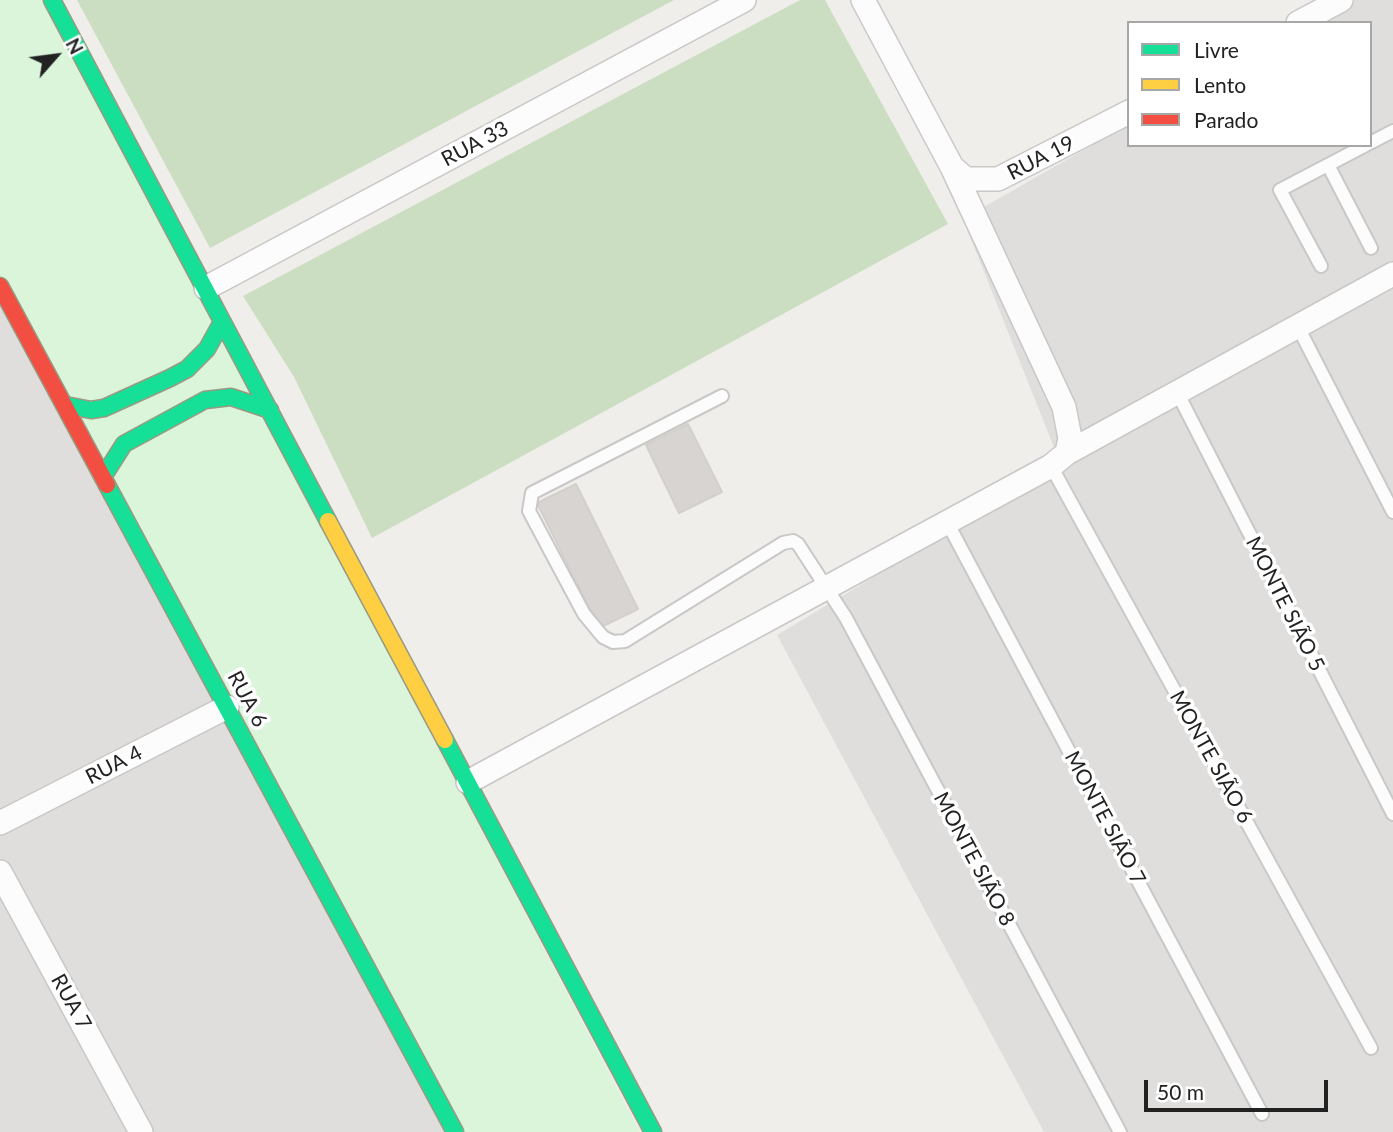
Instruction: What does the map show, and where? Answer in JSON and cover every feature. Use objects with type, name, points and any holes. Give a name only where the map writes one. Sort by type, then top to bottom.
[{"type":"street","points":[[52,0],[653,1132]]},
{"type":"street","name":"RUA 33","points":[[206,288],[744,0]]},
{"type":"street","points":[[863,0],[951,167],[1063,407],[1070,438],[1059,460]]},
{"type":"street","points":[[1302,21],[1341,0]]},
{"type":"street","name":"RUA 19","points":[[951,167],[966,179],[998,179],[1127,114]]},
{"type":"street","points":[[468,782],[947,522],[1393,274]]},
{"type":"street","name":"RUA 6","points":[[0,286],[455,1132]]},
{"type":"street","points":[[65,405],[91,410],[104,408],[170,379],[208,349],[222,321]]},
{"type":"street","points":[[103,477],[124,444],[205,400],[231,397],[270,410]]},
{"type":"street","name":"RUA 4","points":[[0,822],[227,707]]},
{"type":"street","name":"RUA 7","points":[[0,872],[141,1132]]},
{"type":"lane","points":[[1372,142],[1393,131]]},
{"type":"lane","points":[[1321,266],[1280,190],[1362,147]]},
{"type":"lane","points":[[1328,165],[1371,248]]},
{"type":"lane","points":[[1298,327],[1393,512]]},
{"type":"lane","name":"MONTE SIÃO 5","points":[[1178,394],[1393,814]]},
{"type":"lane","name":"MONTE SIÃO 8","points":[[722,396],[532,494],[528,511],[578,603],[603,637],[613,642],[625,641],[787,541],[793,541],[801,548],[846,618],[1120,1132]]},
{"type":"lane","name":"MONTE SIÃO 6","points":[[1059,460],[1371,1048]]},
{"type":"lane","name":"MONTE SIÃO 7","points":[[947,522],[1262,1114]]},
{"type":"shaded area","points":[[1342,0],[1393,0],[1393,1132],[1044,1132],[777,635],[1061,465],[963,219],[1127,125],[1127,147],[1372,147],[1372,21],[1306,21]]},
{"type":"shaded area","points":[[0,289],[455,1132],[0,1132]]},
{"type":"green space","points":[[0,0],[46,0],[640,1132],[452,1132],[0,292]]},
{"type":"green space","points":[[77,0],[674,0],[210,248]]},
{"type":"green space","points":[[800,0],[825,0],[948,224],[372,538],[294,377],[243,296]]},
{"type":"building","points":[[688,424],[722,492],[679,513],[646,445]]},
{"type":"building","points":[[576,484],[638,609],[599,628],[537,503]]},
{"type":"traffic: fast","points":[[52,0],[328,521]]},
{"type":"traffic: fast","points":[[65,405],[91,410],[104,408],[170,378],[187,369],[207,349],[222,322]]},
{"type":"traffic: fast","points":[[103,477],[124,444],[205,400],[231,397],[270,410]]},
{"type":"traffic: fast","points":[[107,485],[455,1132]]},
{"type":"traffic: fast","points":[[445,740],[653,1132]]},
{"type":"traffic: slow","points":[[328,521],[445,740]]},
{"type":"traffic: jam","points":[[0,286],[107,485]]}]
